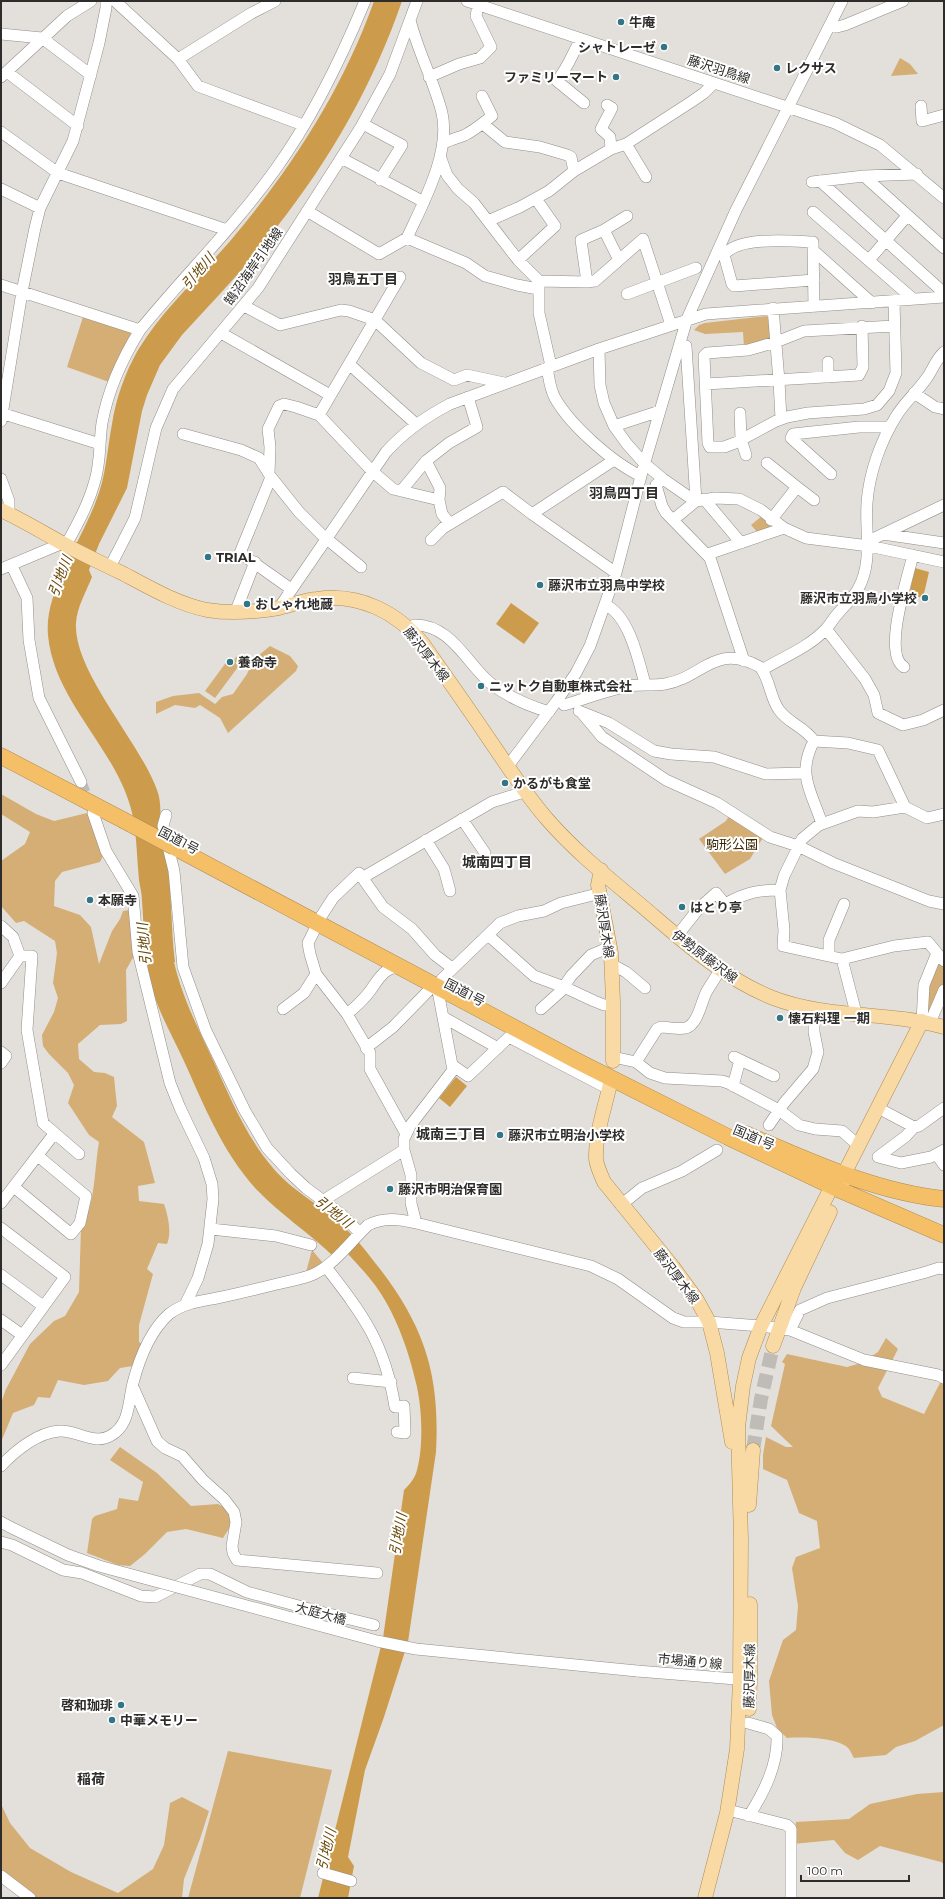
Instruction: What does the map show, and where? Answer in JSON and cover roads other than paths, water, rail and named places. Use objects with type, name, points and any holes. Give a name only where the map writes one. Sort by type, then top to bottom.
[{"type":"highway","name":"国道1号","points":[[1,747],[123,816]]},
{"type":"highway","name":"国道1号","points":[[1,756],[123,816],[581,1053],[669,1095],[730,1127],[844,1174],[900,1192],[944,1199]]},
{"type":"highway","name":"国道1号","points":[[320,919],[404,969],[441,980],[577,1061],[721,1134],[836,1188],[944,1235]]},
{"type":"main road","name":"藤沢厚木線","points":[[5,512],[104,565],[157,591],[197,608],[235,613],[256,612],[316,599],[346,599],[372,605],[411,629],[508,766],[524,792],[568,842],[601,870],[598,885],[601,893],[610,947],[613,1005],[613,1059]]},
{"type":"main road","name":"伊勢原藤沢線","points":[[601,870],[677,936],[720,970],[738,982],[774,998],[814,1009],[927,1020],[944,1027]]},
{"type":"main road","name":"藤沢厚木線","points":[[714,1898],[737,1813],[748,1723],[745,1680],[738,1428],[740,1400],[749,1358],[761,1326],[927,1020]]},
{"type":"main road","name":"藤沢厚木線","points":[[609,1087],[598,1137],[596,1159],[604,1182],[697,1300],[709,1322],[717,1353],[722,1391],[740,1482]]},
{"type":"main road","name":"藤沢厚木線","points":[[773,1346],[784,1329],[811,1249],[836,1188]]},
{"type":"main road","points":[[761,1326],[775,1313],[811,1249]]},
{"type":"main road","name":"藤沢厚木線","points":[[705,1898],[737,1813],[737,1749],[745,1680],[749,1506],[753,1450]]},
{"type":"street","points":[[78,126],[4,74],[42,38],[52,32],[67,16],[91,1]]},
{"type":"street","points":[[100,444],[2,416],[22,292],[40,208],[73,141],[78,126],[92,75],[106,8],[106,1]]},
{"type":"street","points":[[115,1],[178,59],[194,82],[204,89],[303,125]]},
{"type":"street","points":[[178,59],[250,14],[275,1]]},
{"type":"street","points":[[1,569],[67,545],[82,516],[95,483],[102,424],[109,396],[125,356],[140,330],[227,230],[275,171],[303,125],[337,63],[365,1]]},
{"type":"street","name":"鵠沼海岸引地線","points":[[104,565],[135,518],[140,503],[151,446],[164,408],[173,389],[258,288],[363,124],[390,74],[417,1]]},
{"type":"street","name":"藤沢羽鳥線","points":[[467,1],[835,123],[880,145],[943,194]]},
{"type":"street","points":[[560,704],[590,646],[616,573],[644,463],[687,320],[736,210],[842,1]]},
{"type":"street","points":[[831,24],[837,27],[845,25],[903,1]]},
{"type":"street","points":[[429,77],[459,64],[480,58],[492,47],[476,16],[478,5]]},
{"type":"street","points":[[307,212],[379,254],[407,238],[424,202],[444,143],[442,113],[414,36],[410,20]]},
{"type":"street","points":[[1,34],[42,38],[92,75]]},
{"type":"street","points":[[581,39],[574,51],[568,67],[557,81],[584,103]]},
{"type":"street","points":[[488,221],[536,199],[549,191],[574,171],[611,150],[626,144],[704,93],[714,83]]},
{"type":"street","points":[[444,143],[455,137],[463,136],[492,116],[482,96]]},
{"type":"street","points":[[607,105],[612,108],[601,129],[610,136],[611,150]]},
{"type":"street","points":[[921,106],[922,120],[944,115]]},
{"type":"street","points":[[363,124],[402,145],[380,180]]},
{"type":"street","points":[[482,124],[505,142],[540,147],[567,155],[570,157],[574,171]]},
{"type":"street","points":[[1,132],[58,173],[227,230]]},
{"type":"street","points":[[626,144],[646,177]]},
{"type":"street","points":[[440,156],[447,175],[474,203],[538,285],[542,331],[551,387],[561,407],[584,433],[614,460],[641,476]]},
{"type":"street","points":[[341,158],[424,202]]},
{"type":"street","points":[[917,174],[864,176],[816,181],[886,240],[944,293]]},
{"type":"street","points":[[864,176],[944,248]]},
{"type":"street","points":[[1,189],[40,208]]},
{"type":"street","points":[[518,260],[555,226],[536,199]]},
{"type":"street","points":[[813,212],[912,298]]},
{"type":"street","points":[[587,282],[581,240],[604,230],[627,216]]},
{"type":"street","points":[[869,260],[907,216]]},
{"type":"street","points":[[604,230],[619,260]]},
{"type":"street","points":[[407,238],[466,263],[486,276],[517,285],[587,282],[598,279],[643,239],[671,325]]},
{"type":"street","points":[[814,280],[734,286],[732,284],[724,258],[729,250],[756,241],[813,242],[814,251],[814,280],[814,307]]},
{"type":"street","points":[[814,251],[872,303]]},
{"type":"street","points":[[627,294],[696,268]]},
{"type":"street","points":[[318,415],[400,277]]},
{"type":"street","points":[[1,285],[140,330]]},
{"type":"street","points":[[279,608],[372,471],[401,436],[430,414],[504,383],[599,349],[706,314],[772,308],[872,303],[912,298],[944,298]]},
{"type":"street","points":[[894,301],[896,373],[889,392],[877,405],[864,409],[808,413],[781,419],[724,447],[710,447],[708,443],[704,356],[707,353],[748,350],[776,342],[804,331],[862,326],[894,326]]},
{"type":"street","points":[[244,306],[280,325],[341,310],[349,311],[375,320],[403,348],[430,369],[454,380],[467,375],[504,383]]},
{"type":"street","points":[[772,308],[776,342],[781,419]]},
{"type":"street","points":[[706,384],[779,381],[858,375],[862,371],[862,326]]},
{"type":"street","points":[[221,333],[330,395]]},
{"type":"street","points":[[686,346],[700,500]]},
{"type":"street","points":[[599,349],[600,385],[604,404],[614,426],[627,444],[644,463],[663,479],[700,500],[741,543]]},
{"type":"street","points":[[762,670],[781,658],[793,654],[826,629],[858,590],[862,582],[869,546],[866,520],[870,481],[890,427],[924,381],[935,361],[944,352]]},
{"type":"street","points":[[828,362],[828,377]]},
{"type":"street","points":[[349,364],[416,424]]},
{"type":"street","points":[[914,393],[935,407],[944,409]]},
{"type":"street","points":[[401,491],[426,461],[449,443],[477,427],[468,397]]},
{"type":"street","points":[[291,589],[240,552],[270,476],[268,429],[279,406],[284,404],[318,415],[372,471],[393,489],[439,500]]},
{"type":"street","points":[[614,426],[660,410]]},
{"type":"street","points":[[740,413],[741,439],[746,455]]},
{"type":"street","points":[[831,474],[791,438],[793,434],[859,428],[890,427]]},
{"type":"street","points":[[183,434],[257,456],[262,460],[270,476],[299,512],[326,539],[361,566]]},
{"type":"street","points":[[532,514],[614,460]]},
{"type":"street","points":[[426,461],[440,488],[439,500],[442,514],[450,524]]},
{"type":"street","points":[[766,463],[814,500]]},
{"type":"street","points":[[1,479],[9,500],[5,512]]},
{"type":"street","points":[[663,479],[656,485],[662,506],[673,520],[708,554],[744,661]]},
{"type":"street","points":[[771,520],[797,487]]},
{"type":"street","points":[[431,540],[450,524],[503,492],[616,573]]},
{"type":"street","points":[[673,520],[700,500],[727,497],[739,499],[761,510],[771,520],[806,538],[869,546],[944,562]]},
{"type":"street","points":[[869,546],[875,538],[944,505]]},
{"type":"street","points":[[708,554],[784,528]]},
{"type":"street","points":[[883,534],[944,543]]},
{"type":"street","points":[[904,667],[898,662],[894,637],[913,555]]},
{"type":"street","points":[[235,613],[255,562]]},
{"type":"street","points":[[12,566],[27,598],[29,640],[39,698],[81,782]]},
{"type":"street","points":[[605,605],[610,607],[627,629],[638,658],[645,684]]},
{"type":"street","points":[[411,629],[414,625],[422,625],[450,639],[478,670],[498,689],[518,701],[549,712]]},
{"type":"street","points":[[826,629],[865,679],[874,695],[878,713],[903,725],[923,720],[944,710]]},
{"type":"street","points":[[508,766],[549,712],[560,704],[626,686],[666,684],[674,682],[717,660],[744,661],[753,664],[762,670],[780,711],[807,731],[814,741]]},
{"type":"street","points":[[560,704],[609,723],[654,751],[671,754],[714,757],[766,774],[805,773]]},
{"type":"street","points":[[581,712],[602,737],[666,780],[717,803],[770,836],[798,846],[833,863],[929,900],[944,904]]},
{"type":"street","points":[[814,741],[807,758],[805,773],[806,784],[822,824]]},
{"type":"street","points":[[814,741],[848,743],[878,750],[906,807],[927,818],[944,814]]},
{"type":"street","points":[[362,878],[492,802],[524,792]]},
{"type":"street","points":[[906,807],[873,812],[858,811],[822,824],[802,839],[780,890],[784,930],[783,946],[842,958],[894,946],[928,942],[940,957],[924,985],[927,1020]]},
{"type":"street","points":[[93,813],[106,850],[133,896],[138,952],[168,1077],[180,1108],[209,1171],[213,1199],[211,1229],[204,1264],[185,1305]]},
{"type":"street","points":[[166,815],[163,826],[174,871],[183,967],[206,1031],[255,1129],[267,1148],[306,1188],[341,1214],[360,1233]]},
{"type":"street","points":[[462,819],[485,853]]},
{"type":"street","points":[[426,840],[442,865],[450,891]]},
{"type":"street","points":[[406,1134],[370,1069],[370,1054],[347,1014],[316,974],[308,943],[333,898],[359,873],[383,907],[412,929],[435,955],[441,980],[443,1017],[453,1070],[406,1134],[404,1150],[411,1175],[411,1203],[416,1223]]},
{"type":"street","points":[[677,936],[699,908],[716,893],[725,904],[742,895],[757,890],[780,890]]},
{"type":"street","points":[[366,1048],[393,1027],[500,923],[518,916],[544,910],[561,903],[601,893]]},
{"type":"street","points":[[829,956],[829,940],[844,904]]},
{"type":"street","points":[[1,926],[13,938],[20,956]]},
{"type":"street","points":[[488,935],[534,976],[564,987],[594,1001],[613,1005]]},
{"type":"street","points":[[541,1009],[564,987],[571,976],[591,955],[610,947]]},
{"type":"street","points":[[378,954],[382,964],[381,976]]},
{"type":"street","points":[[1,983],[20,956]]},
{"type":"street","points":[[20,956],[32,956],[28,1036],[43,1123],[78,1154]]},
{"type":"street","points":[[842,958],[854,1005],[854,1014]]},
{"type":"street","points":[[611,964],[626,972],[645,988]]},
{"type":"street","points":[[347,1014],[366,997],[381,976],[390,968],[404,969]]},
{"type":"street","points":[[636,1062],[657,1029],[661,1027],[677,1029],[687,1028],[690,1025],[699,1012],[707,990],[720,970]]},
{"type":"street","points":[[283,1009],[304,993],[316,974]]},
{"type":"street","points":[[927,1020],[944,990]]},
{"type":"street","points":[[769,1125],[779,1110],[808,1076],[816,1061],[818,1052],[814,1032],[814,1009]]},
{"type":"street","points":[[443,1017],[498,1048]]},
{"type":"street","points":[[452,1065],[468,1076],[509,1037],[609,1087]]},
{"type":"street","points":[[1,1052],[6,1056],[1,1063]]},
{"type":"street","points":[[733,1086],[737,1058],[774,1076]]},
{"type":"street","points":[[613,1059],[636,1062],[650,1073],[665,1078],[722,1081],[779,1110],[792,1121],[808,1128],[835,1130],[846,1133],[858,1145]]},
{"type":"street","points":[[878,1108],[914,1127]]},
{"type":"street","points":[[944,1108],[919,1126],[914,1127],[906,1136],[878,1157],[901,1163],[941,1152],[944,1165]]},
{"type":"street","points":[[1,1203],[54,1134]]},
{"type":"street","points":[[324,1200],[404,1150]]},
{"type":"street","points":[[621,1205],[642,1188],[682,1171],[717,1150]]},
{"type":"street","points":[[14,1187],[71,1234],[80,1223],[86,1196],[38,1156]]},
{"type":"street","points":[[1,1466],[24,1445],[59,1431],[99,1439],[108,1437],[123,1424],[128,1413],[133,1387],[142,1358],[156,1330],[170,1313],[185,1305],[314,1274],[329,1264],[368,1225],[376,1221],[387,1219],[416,1223],[591,1266],[618,1279],[672,1318],[684,1322],[709,1322],[784,1329],[864,1360],[938,1375],[944,1378]]},
{"type":"street","points":[[1,1228],[65,1277],[1,1365]]},
{"type":"street","points":[[211,1229],[276,1236],[311,1245]]},
{"type":"street","points":[[329,1264],[368,1323],[383,1356],[391,1382],[395,1407],[404,1406],[405,1432],[397,1432]]},
{"type":"street","points":[[784,1329],[800,1310],[827,1298],[939,1268],[944,1269]]},
{"type":"street","points":[[1,1275],[43,1306]]},
{"type":"street","points":[[1,1320],[22,1335]]},
{"type":"street","points":[[353,1378],[391,1382]]},
{"type":"street","points":[[133,1387],[157,1441],[165,1448],[182,1456],[203,1480],[224,1499],[234,1512],[236,1522],[232,1546],[233,1553],[237,1560],[377,1573]]},
{"type":"street","name":"大庭大橋","points":[[6,1525],[68,1555],[99,1566],[377,1641],[416,1649],[637,1671]]},
{"type":"street","points":[[1,1542],[12,1545],[63,1570],[82,1573],[141,1596],[155,1597],[200,1574],[210,1574],[248,1592],[317,1611],[374,1624]]},
{"type":"street","name":"市場通り線","points":[[637,1671],[745,1680]]},
{"type":"street","points":[[737,1813],[763,1792],[774,1766],[778,1748],[777,1736],[769,1729],[748,1723]]},
{"type":"street","points":[[737,1813],[787,1825],[791,1829],[791,1898]]},
{"type":"street","points":[[323,1874],[351,1881]]},
{"type":"street","points":[[1,1876],[30,1898]]},
{"type":"water","name":"引地川","points":[[374,1],[402,1],[378,62],[349,120],[315,175],[296,202],[254,256],[182,335],[160,365],[142,411],[127,488],[99,544],[89,570],[92,577],[80,605],[76,623],[78,642],[85,663],[109,706],[149,771],[157,790],[160,801],[162,832],[169,880],[174,962],[177,975],[191,1012],[232,1102],[263,1156],[273,1168],[289,1184],[337,1220],[345,1228],[359,1243],[396,1291],[409,1312],[419,1333],[427,1355],[432,1377],[437,1425],[436,1452],[408,1642],[365,1770],[348,1857],[354,1866],[348,1898],[318,1898],[383,1638],[404,1490],[415,1476],[419,1460],[421,1448],[421,1412],[417,1389],[410,1359],[391,1311],[382,1295],[364,1271],[348,1254],[333,1256],[257,1190],[234,1160],[206,1111],[160,1010],[150,980],[145,950],[142,898],[135,830],[128,798],[117,774],[75,707],[63,684],[53,660],[48,635],[48,619],[57,585],[99,492],[104,473],[116,405],[125,377],[133,359],[148,335],[170,307],[231,240],[274,185],[294,156],[331,97],[361,34]]},
{"type":"water","points":[[915,568],[929,572],[923,598],[909,595]]},
{"type":"water","points":[[511,603],[539,623],[524,644],[496,624]]},
{"type":"water","points":[[456,1077],[467,1086],[450,1107],[439,1098]]},
{"type":"tunnel","points":[[81,782],[90,806]]},
{"type":"tunnel","points":[[753,1450],[761,1399],[773,1346]]},
{"type":"place","name":"牛庵","points":[[621,22]]},
{"type":"place","name":"シャトレーゼ","points":[[664,47]]},
{"type":"place","name":"レクサス","points":[[777,68]]},
{"type":"place","name":"ファミリーマート","points":[[616,77]]},
{"type":"place","name":"TRIAL","points":[[208,557]]},
{"type":"place","name":"藤沢市立羽鳥中学校","points":[[540,585]]},
{"type":"place","name":"藤沢市立羽鳥小学校","points":[[925,598]]},
{"type":"place","name":"おしゃれ地蔵","points":[[247,604]]},
{"type":"place","name":"養命寺","points":[[230,662]]},
{"type":"place","name":"ニットク自動車株式会社","points":[[481,686]]},
{"type":"place","name":"かるがも食堂","points":[[505,783]]},
{"type":"place","name":"本願寺","points":[[90,900]]},
{"type":"place","name":"はとり亭","points":[[682,907]]},
{"type":"place","name":"懐石料理 一期","points":[[780,1018]]},
{"type":"place","name":"藤沢市立明治小学校","points":[[500,1135]]},
{"type":"place","name":"藤沢市明治保育園","points":[[390,1189]]},
{"type":"place","name":"啓和珈琲","points":[[121,1705]]},
{"type":"place","name":"中華メモリー","points":[[112,1720]]},
{"type":"district","name":"羽鳥五丁目","points":[[363,279]]},
{"type":"district","name":"羽鳥四丁目","points":[[624,493]]},
{"type":"district","name":"城南四丁目","points":[[497,862]]},
{"type":"district","name":"城南三丁目","points":[[451,1134]]},
{"type":"district","name":"稲荷","points":[[91,1779]]},
{"type":"park label","name":"駒形公園","points":[[732,844]]}]
